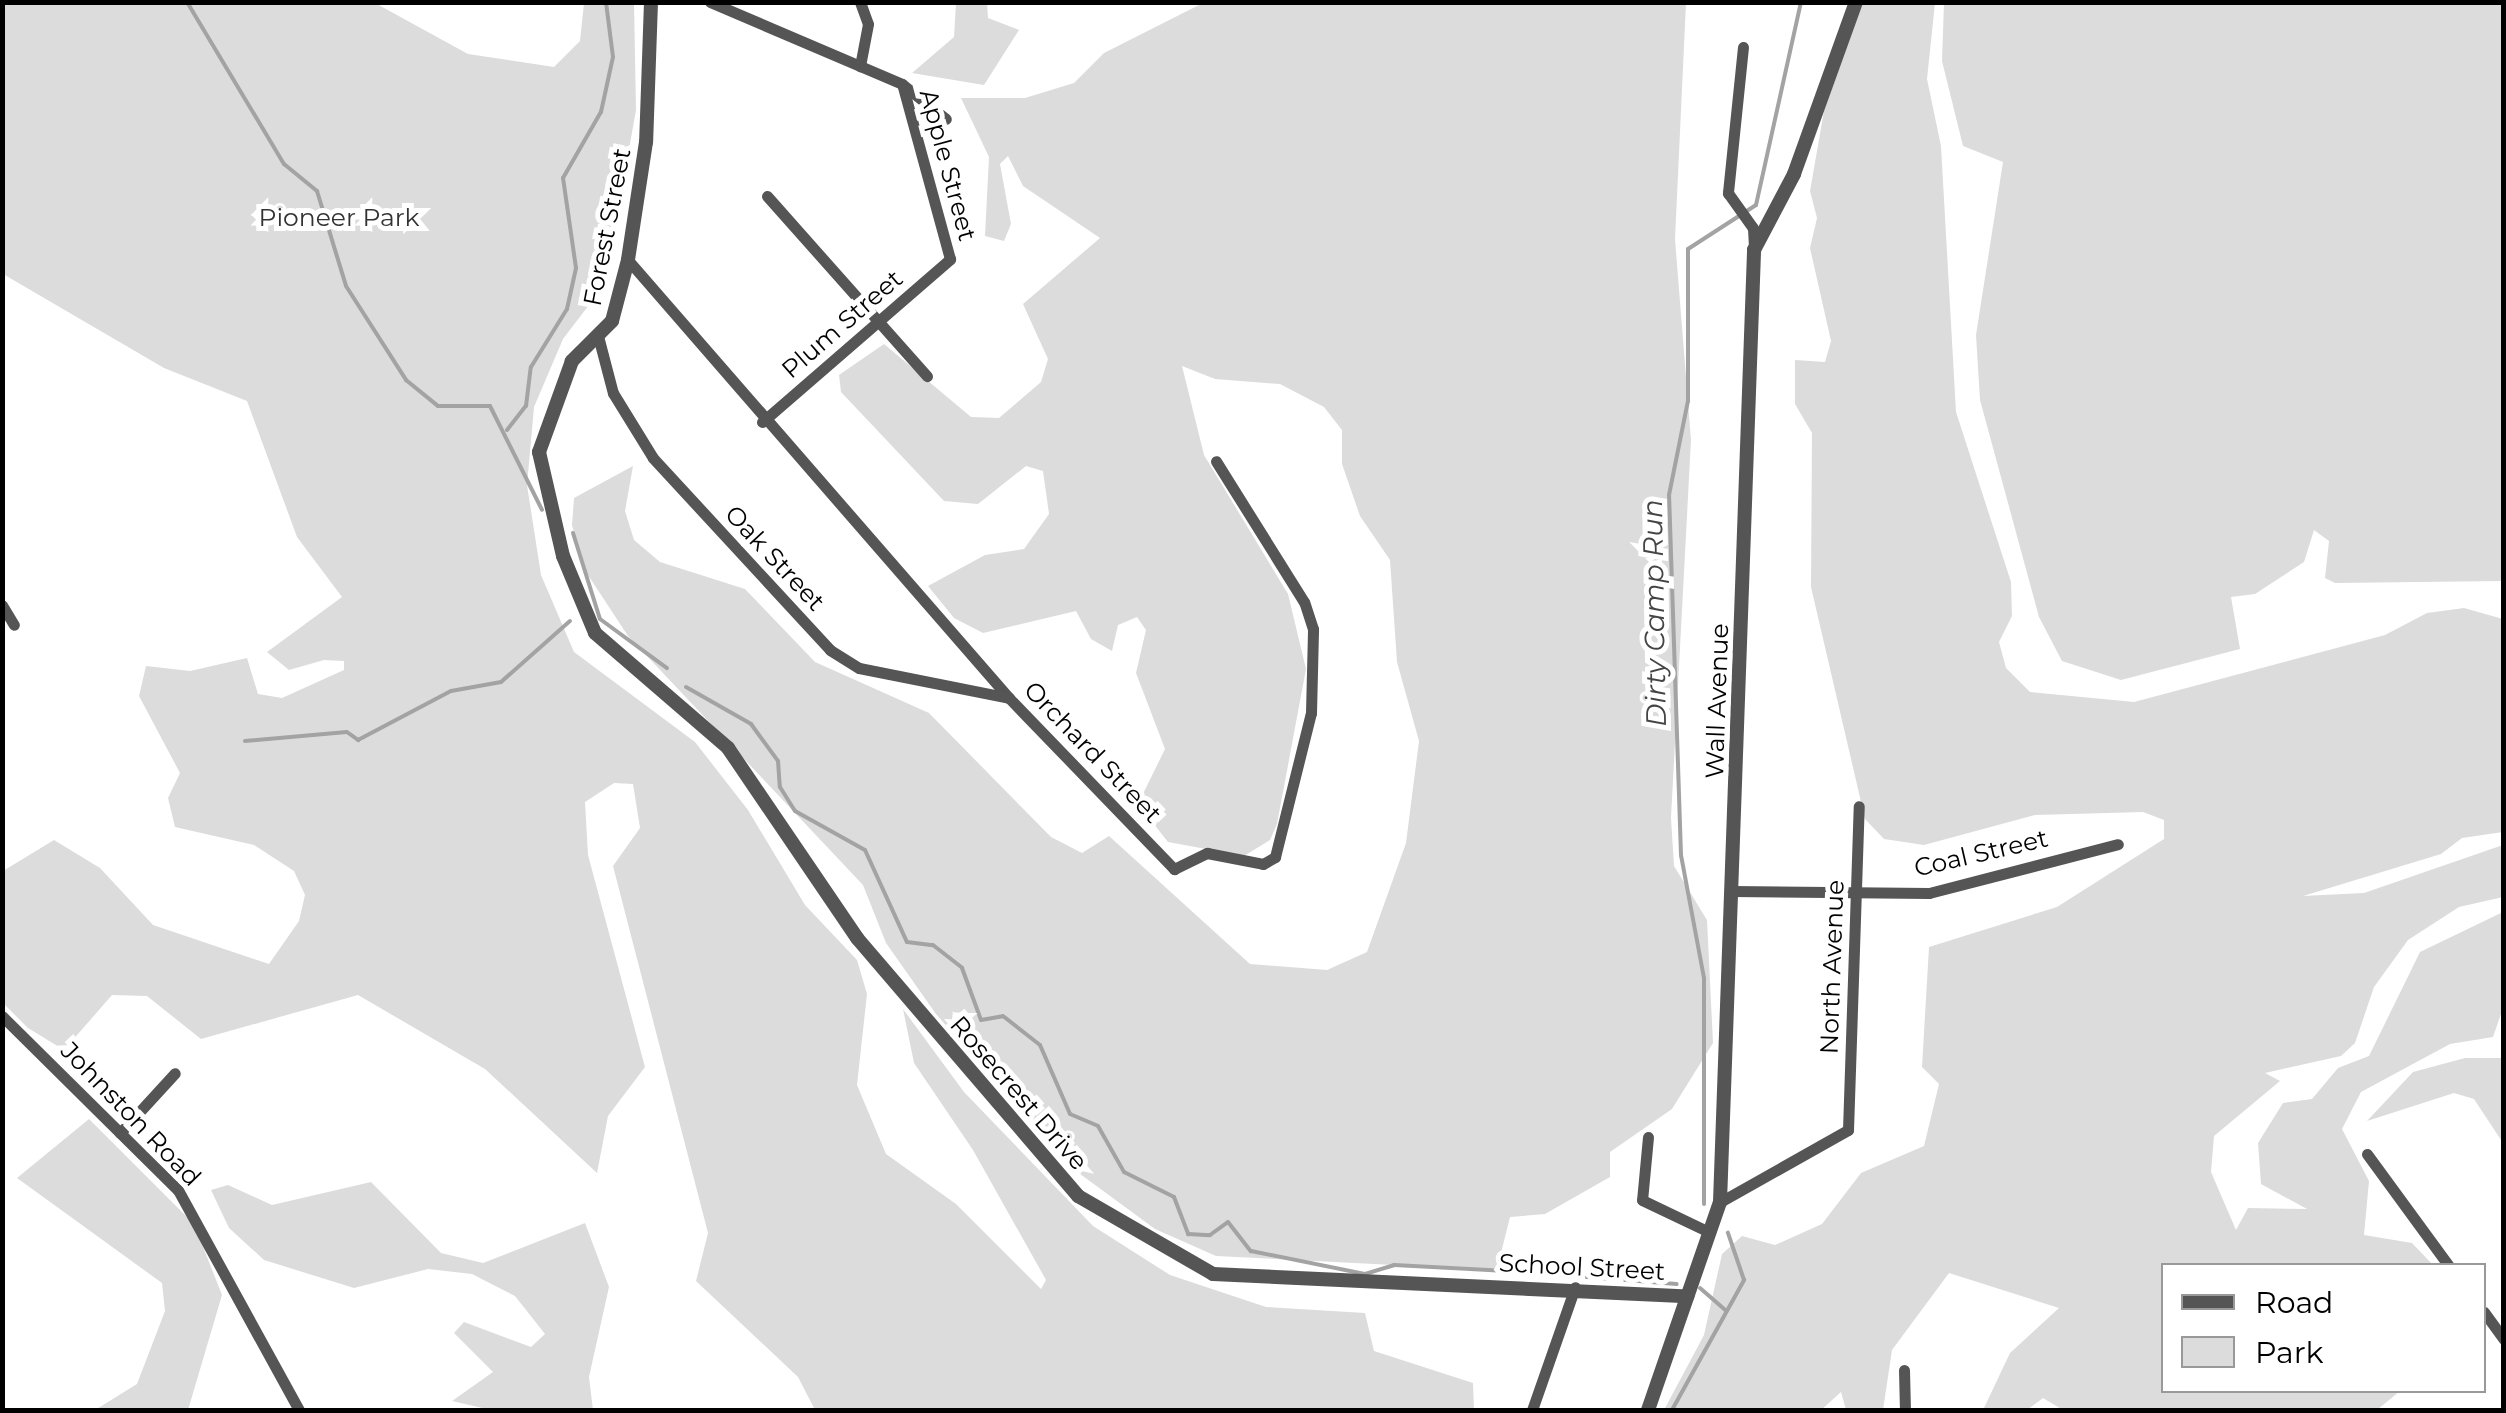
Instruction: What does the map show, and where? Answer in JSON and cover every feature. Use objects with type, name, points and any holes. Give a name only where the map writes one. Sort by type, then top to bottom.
[{"type":"street","name":"Forest Street","points":[[650,2],[646,142],[628,260],[612,321],[553,396],[538,452],[563,556],[594,633],[666,693]]},
{"type":"street","points":[[710,2],[902,84],[946,118]]},
{"type":"street","points":[[860,2],[868,24],[860,66]]},
{"type":"street","name":"Wall Avenue","points":[[1648,1410],[1720,1202],[1754,250],[1794,174],[1856,2]]},
{"type":"street","points":[[1743,46],[1730,205],[1753,228],[1754,250]]},
{"type":"street","name":"Apple Street","points":[[902,84],[950,259]]},
{"type":"street","points":[[768,196],[927,376]]},
{"type":"street","name":"Plum Street","points":[[762,422],[880,326],[950,259]]},
{"type":"street","name":"Orchard Street","points":[[628,260],[762,422],[1009,698],[1174,868],[1206,853],[1253,864],[1276,857],[1300,780],[1313,629],[1216,461]]},
{"type":"street","name":"Oak Street","points":[[598,336],[613,392],[653,458],[830,650],[859,668],[1009,698]]},
{"type":"street","points":[[2,605],[14,625]]},
{"type":"street","name":"Rosecrest Drive","points":[[666,693],[728,748],[856,938],[1078,1196],[1213,1274],[1475,1284]]},
{"type":"street","name":"North Avenue","points":[[1720,1202],[1848,1130],[1860,806]]},
{"type":"street","name":"Coal Street","points":[[1732,891],[1929,893],[2118,844]]},
{"type":"street","name":"Johnston Road","points":[[2,1016],[186,1202],[300,1410]]},
{"type":"street","points":[[120,1132],[175,1073]]},
{"type":"street","points":[[1648,1137],[1642,1200],[1709,1232]]},
{"type":"street","points":[[2366,1154],[2447,1263]]},
{"type":"street","name":"School Street","points":[[1475,1284],[1687,1296]]},
{"type":"street","points":[[1532,1410],[1576,1287]]},
{"type":"street","points":[[2486,1315],[2504,1340]]},
{"type":"street","points":[[1904,1370],[1905,1410]]},
{"type":"green space","name":"Pioneer Park","points":[[2,3],[375,3],[468,54],[554,67],[580,41],[584,3],[634,3],[636,110],[605,284],[563,339],[534,407],[527,485],[541,575],[574,652],[695,742],[748,810],[805,905],[857,960],[867,994],[857,1085],[886,1154],[956,1204],[1041,1289],[1046,1280],[973,1150],[914,1063],[903,1009],[964,1092],[1093,1226],[1170,1275],[1266,1307],[1365,1313],[1374,1351],[1473,1383],[1474,1410],[815,1410],[798,1377],[696,1281],[708,1233],[613,866],[640,828],[633,784],[614,783],[585,802],[588,855],[645,1067],[608,1116],[597,1173],[485,1069],[358,995],[201,1039],[147,996],[112,995],[64,1050],[28,1028],[3,1003],[3,871],[54,840],[100,868],[153,925],[269,964],[299,921],[305,895],[294,871],[254,845],[175,827],[168,798],[180,773],[139,696],[146,666],[190,671],[247,658],[258,694],[282,698],[344,670],[344,661],[324,660],[289,670],[267,652],[342,597],[297,537],[247,401],[164,368],[3,274]]},
{"type":"green space","points":[[956,3],[987,3],[988,18],[1019,30],[984,85],[912,73],[954,37]]},
{"type":"green space","points":[[1203,3],[1686,3],[1675,239],[1691,440],[1671,818],[1674,866],[1707,920],[1713,1043],[1672,1109],[1610,1152],[1610,1177],[1545,1214],[1510,1217],[1502,1249],[1513,1271],[1216,1256],[1155,1229],[1072,1168],[936,1014],[886,943],[863,885],[628,636],[584,569],[572,525],[574,498],[633,466],[625,511],[634,540],[660,562],[745,589],[815,662],[929,713],[1051,837],[1082,853],[1109,836],[1250,964],[1327,970],[1367,952],[1406,843],[1419,741],[1397,662],[1390,560],[1360,516],[1342,464],[1342,430],[1324,407],[1280,384],[1215,379],[1182,366],[1204,455],[1288,594],[1306,669],[1277,824],[1270,840],[1244,856],[1168,842],[1138,804],[1165,749],[1136,673],[1146,630],[1137,617],[1118,625],[1112,651],[1091,639],[1076,611],[983,633],[954,618],[928,586],[985,555],[1024,549],[1049,514],[1043,471],[1026,466],[978,504],[944,501],[841,392],[839,375],[884,344],[971,417],[999,418],[1041,382],[1048,359],[1023,304],[1100,238],[1023,186],[1008,156],[1000,164],[1011,224],[1004,241],[985,236],[989,157],[961,98],[1025,98],[1074,83],[1104,53]]},
{"type":"green space","points":[[1862,3],[1935,3],[1927,79],[1941,146],[1956,412],[2011,582],[2012,616],[1999,642],[2006,668],[2030,692],[2134,702],[2385,635],[2427,613],[2464,608],[2503,619],[2503,832],[2462,838],[2441,854],[2303,896],[2364,893],[2503,845],[2503,897],[2459,907],[2408,940],[2374,987],[2355,1043],[2341,1056],[2265,1073],[2280,1081],[2214,1136],[2211,1172],[2236,1230],[2248,1208],[2307,1209],[2261,1184],[2258,1143],[2283,1103],[2312,1099],[2338,1068],[2369,1056],[2420,952],[2503,912],[2503,1008],[2493,1037],[2450,1044],[2361,1092],[2342,1129],[2369,1181],[2364,1235],[2412,1243],[2431,1263],[2161,1263],[2161,1393],[2398,1393],[2377,1410],[2063,1410],[2043,1398],[2027,1410],[1983,1410],[2010,1353],[2059,1308],[1949,1273],[1892,1350],[1883,1410],[1846,1410],[1841,1392],[1821,1410],[1664,1410],[1704,1335],[1722,1254],[1742,1236],[1775,1245],[1822,1224],[1861,1173],[1924,1146],[1939,1084],[1922,1067],[1929,947],[2057,907],[2164,839],[2164,820],[2143,812],[2035,815],[1924,845],[1884,839],[1865,819],[1811,587],[1812,433],[1795,404],[1795,360],[1825,362],[1831,341],[1810,248],[1817,218],[1810,191],[1824,111]]},
{"type":"green space","points":[[1944,3],[2503,3],[2503,581],[2335,583],[2325,578],[2329,541],[2314,530],[2304,562],[2255,594],[2231,597],[2240,649],[2121,680],[2062,661],[2039,617],[1980,400],[1976,335],[2003,162],[1963,146],[1942,61]]},
{"type":"green space","points":[[2465,1058],[2503,1058],[2503,1143],[2474,1099],[2454,1093],[2367,1121],[2413,1072]]},
{"type":"green space","points":[[89,1119],[194,1224],[222,1295],[188,1410],[95,1410],[137,1384],[165,1311],[162,1283],[17,1178]]},
{"type":"green space","points":[[371,1182],[441,1253],[483,1263],[585,1223],[609,1287],[589,1377],[593,1410],[491,1410],[452,1401],[493,1372],[454,1333],[464,1322],[531,1347],[545,1334],[515,1296],[472,1274],[428,1269],[354,1288],[264,1260],[229,1228],[211,1190],[228,1185],[272,1205]]},
{"type":"waterway","points":[[187,2],[284,164],[317,191],[346,286],[406,380],[438,406],[490,406],[542,510]]},
{"type":"waterway","points":[[507,430],[526,406],[531,367],[567,309],[576,268],[563,178],[601,112],[613,57],[606,2]]},
{"type":"waterway","name":"Dirty Camp Run","points":[[1704,1204],[1704,978],[1681,855],[1669,495],[1688,401],[1688,249],[1756,205],[1801,2]]},
{"type":"waterway","points":[[573,533],[600,619],[667,668]]},
{"type":"waterway","points":[[245,741],[347,732],[358,740],[451,691],[501,682],[570,621]]},
{"type":"waterway","points":[[686,687],[751,724],[778,761],[780,787],[795,811],[865,850],[907,942],[933,945],[962,968],[981,1020],[1003,1016],[1040,1045],[1070,1114],[1098,1126],[1124,1172],[1174,1197],[1188,1234],[1210,1235],[1228,1222],[1251,1251],[1365,1274],[1394,1265],[1507,1271]]},
{"type":"waterway","name":"Dirty Camp Run","points":[[1672,1410],[1744,1280],[1728,1233]]},
{"type":"waterway","points":[[1549,1274],[1677,1284]]},
{"type":"waterway","points":[[1700,1288],[1726,1311]]}]
